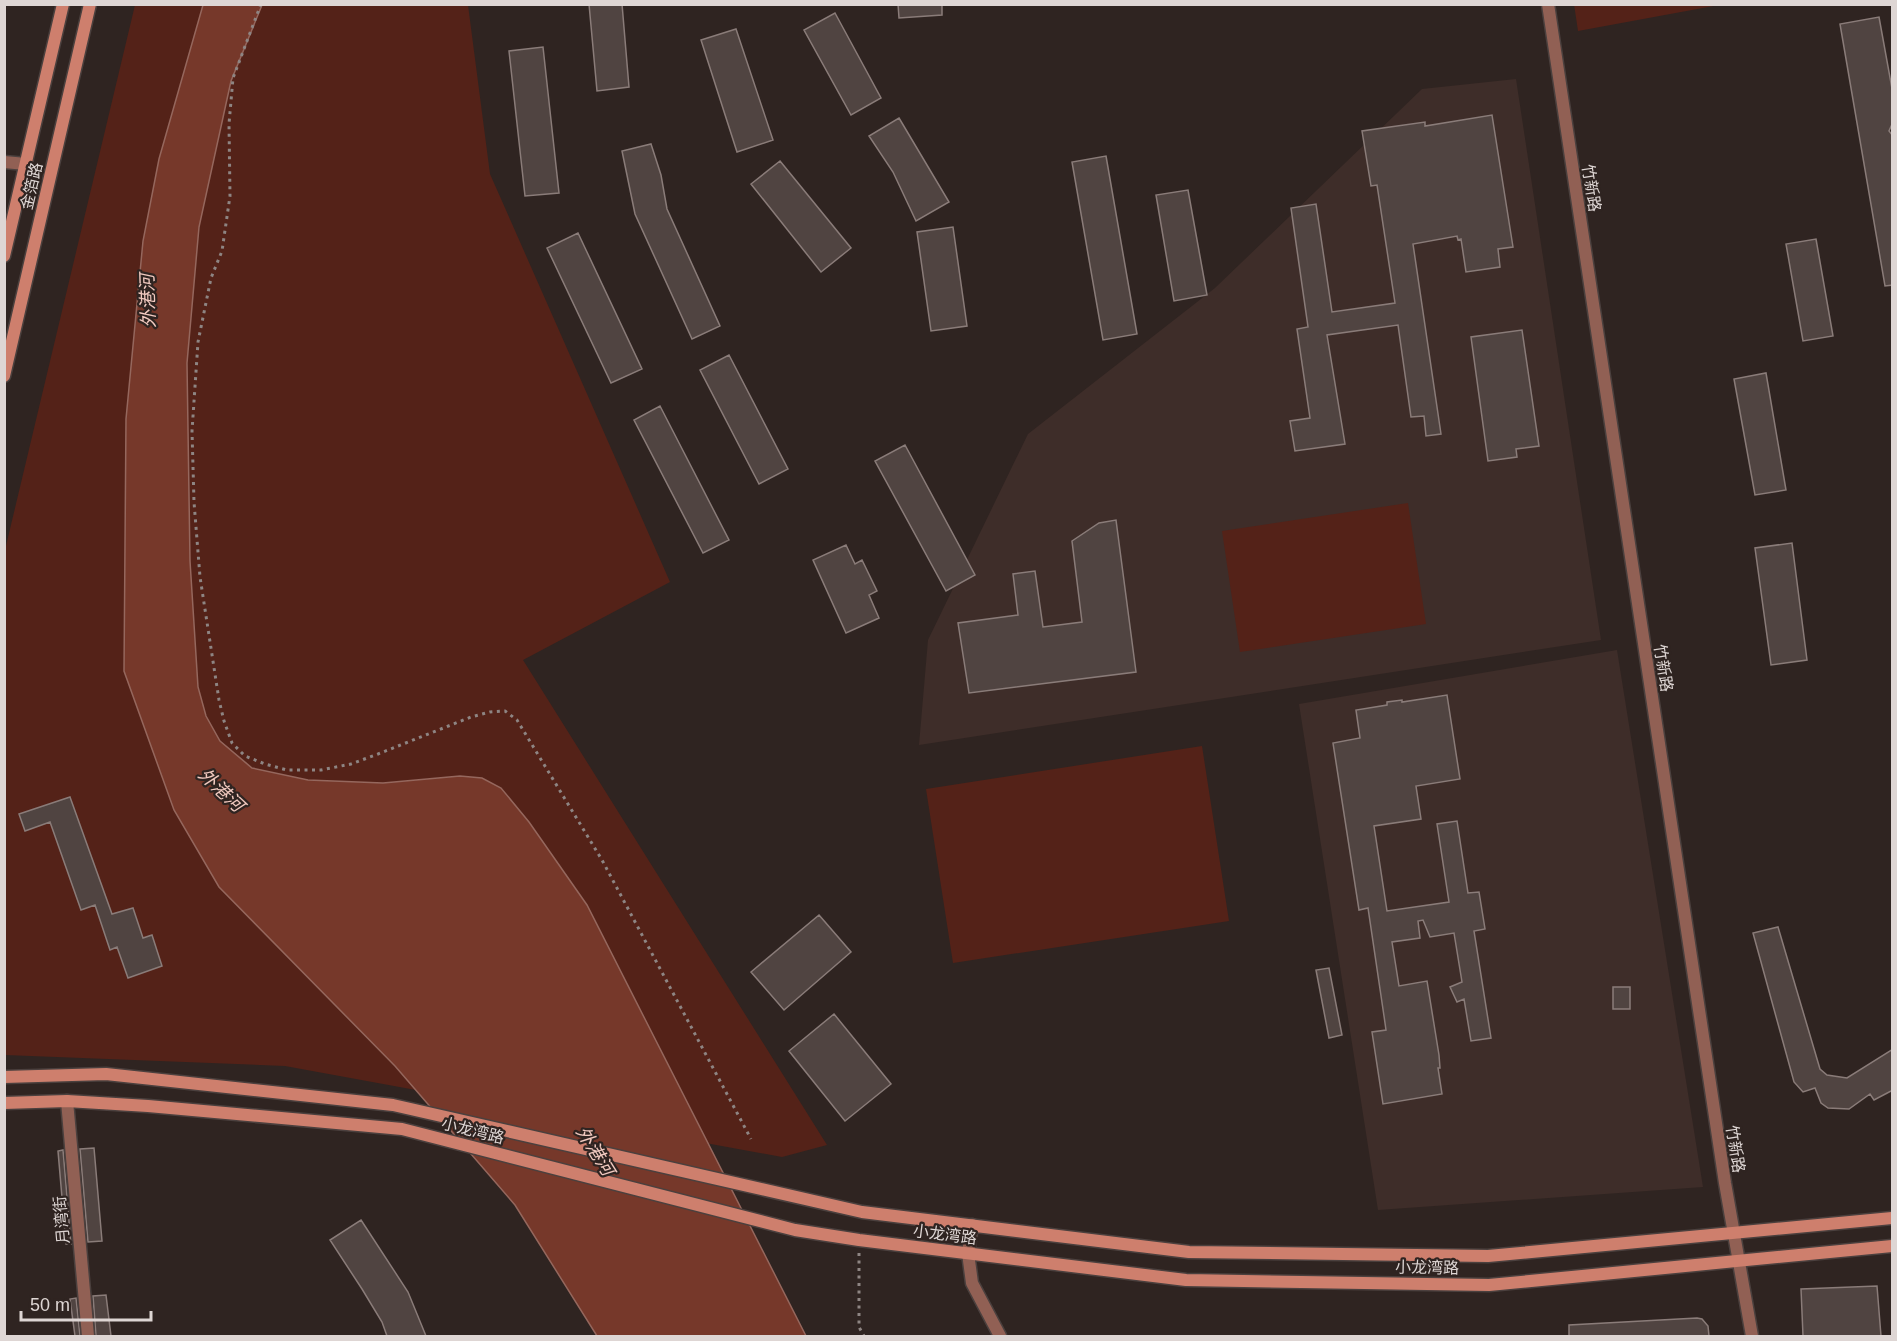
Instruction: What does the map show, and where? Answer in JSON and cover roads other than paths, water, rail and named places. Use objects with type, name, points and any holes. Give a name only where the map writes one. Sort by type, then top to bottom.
[{"type":"main road","name":"金箔路","points":[[4,256],[63,4]]},
{"type":"main road","name":"金箔路","points":[[4,376],[90,4]]},
{"type":"main road","name":"小龙湾路","points":[[4,1077],[106,1074],[393,1105],[862,1212],[1189,1252],[1488,1256],[1893,1218]]},
{"type":"main road","name":"小龙湾路","points":[[4,1103],[67,1101],[148,1106],[402,1129],[795,1230],[859,1240],[1186,1280],[1489,1285],[1893,1246]]},
{"type":"street","name":"竹新路","points":[[1548,4],[1737,1261],[1752,1336]]},
{"type":"street","points":[[4,162],[26,164]]},
{"type":"street","name":"月湾街","points":[[67,1101],[88,1336]]},
{"type":"street","points":[[972,1225],[968,1253],[972,1283],[1000,1336]]},
{"type":"water","name":"外港河","points":[[203,5],[262,5],[231,81],[199,227],[187,363],[190,561],[198,687],[206,716],[220,741],[252,768],[308,780],[383,783],[460,776],[482,778],[501,788],[529,822],[587,905],[806,1336],[597,1336],[515,1205],[395,1066],[219,887],[174,810],[124,671],[126,419],[143,241],[159,159]]}]
